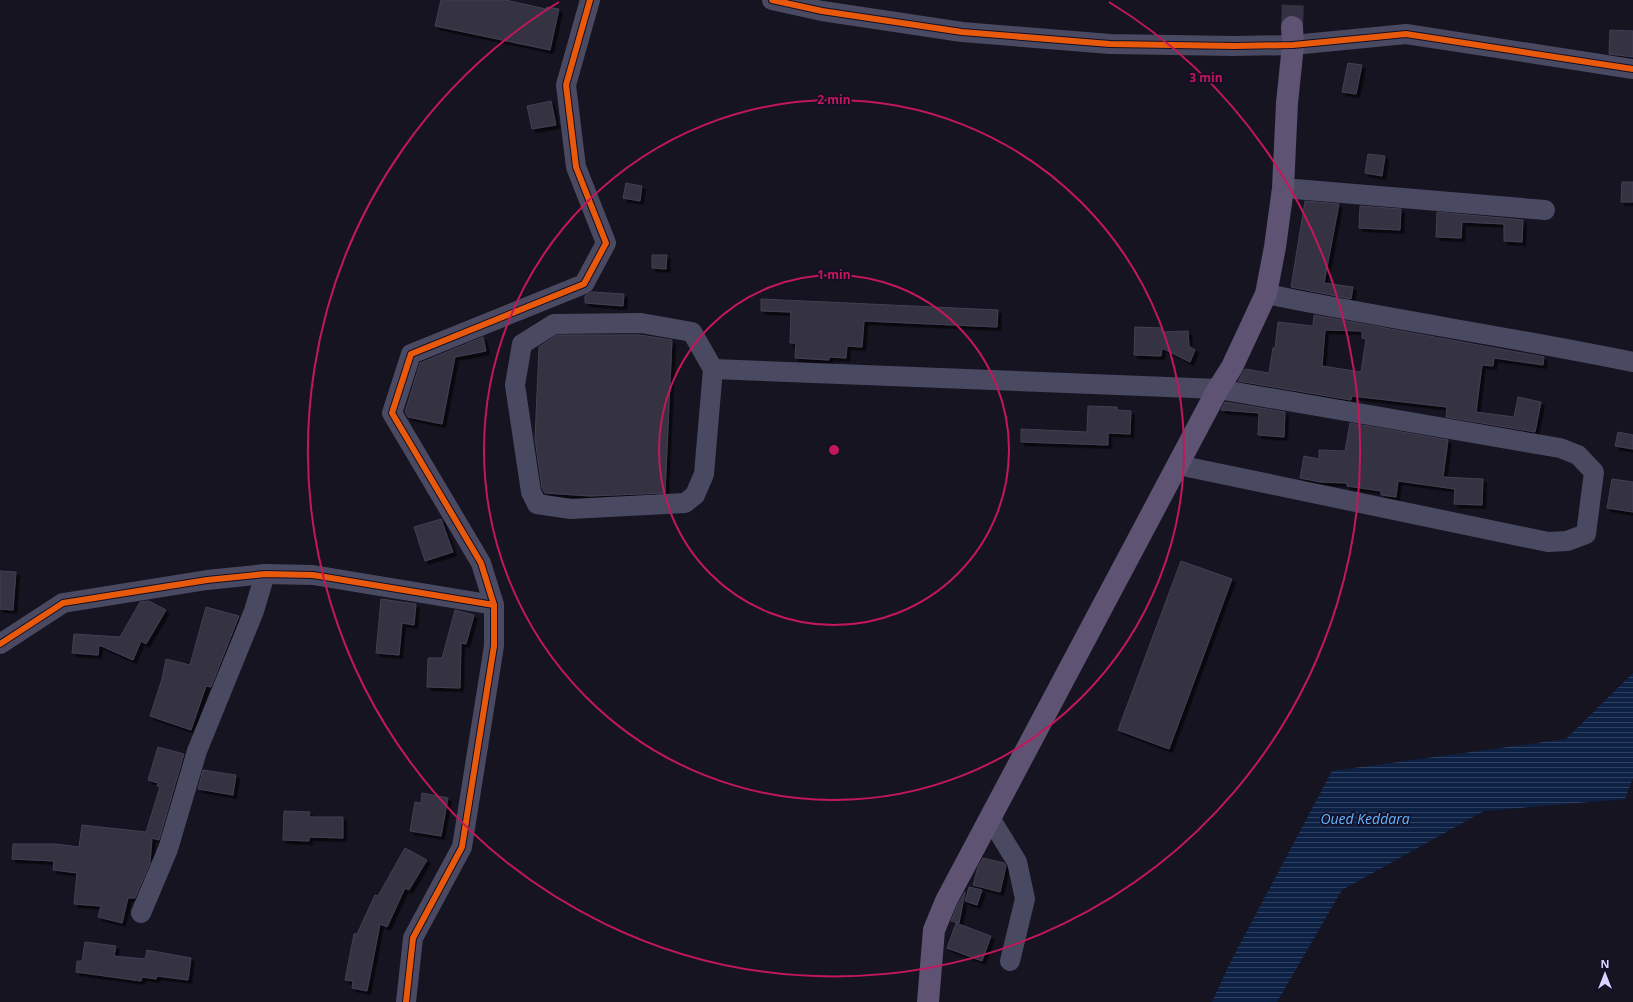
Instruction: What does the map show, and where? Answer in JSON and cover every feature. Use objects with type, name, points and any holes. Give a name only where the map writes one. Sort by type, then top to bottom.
[{"type":"main road","points":[[928,1002],[934,930],[946,901],[1218,389],[1232,367],[1266,294],[1275,247],[1283,188],[1287,103],[1293,36]]},
{"type":"street","points":[[406,1002],[413,938],[462,847],[494,646],[494,605],[481,563],[392,413],[411,354],[584,284],[606,243],[576,167],[566,85],[590,0]]},
{"type":"street","points":[[772,0],[822,10],[962,32],[1110,44],[1234,46],[1293,36],[1406,34],[1633,69]]},
{"type":"street","points":[[1283,188],[1545,210]]},
{"type":"street","points":[[1266,294],[1374,316],[1555,346],[1633,362]]},
{"type":"street","points":[[641,323],[692,332],[713,369],[704,474],[695,495],[685,504],[571,509],[537,504],[530,492],[515,385],[522,344],[554,324],[641,323]]},
{"type":"street","points":[[713,369],[1218,389],[1560,448],[1578,455],[1594,472],[1586,534],[1567,541],[1548,542],[1178,465]]},
{"type":"street","points":[[0,644],[63,603],[207,580],[265,574],[313,575],[494,605]]},
{"type":"street","points":[[141,913],[168,849],[197,751],[254,611],[265,574]]},
{"type":"street","points":[[990,818],[1017,862],[1025,900],[1010,961]]},
{"type":"water","name":"Oued Keddara","points":[[1633,673],[1633,778],[1625,799],[1484,811],[1342,890],[1277,1002],[1212,1002],[1232,959],[1332,771],[1566,739]]},
{"type":"building","points":[[441,0],[505,0],[546,9],[547,7],[559,9],[550,50],[435,26]]},
{"type":"building","points":[[1610,30],[1633,31],[1633,57],[1609,54]]},
{"type":"building","points":[[1348,63],[1362,65],[1356,94],[1342,92]]},
{"type":"building","points":[[551,101],[556,125],[532,129],[527,106]]},
{"type":"building","points":[[1368,154],[1385,156],[1382,176],[1365,173]]},
{"type":"building","points":[[1622,182],[1633,182],[1633,202],[1621,202]]},
{"type":"building","points":[[626,183],[642,186],[640,201],[623,198]]},
{"type":"building","points":[[1305,201],[1339,204],[1324,283],[1353,287],[1351,299],[1291,287]]},
{"type":"building","points":[[1360,206],[1401,209],[1400,230],[1359,228]]},
{"type":"building","points":[[1437,212],[1523,220],[1522,242],[1504,241],[1504,224],[1462,222],[1461,238],[1436,237]]},
{"type":"building","points":[[652,255],[667,255],[666,269],[652,268]]},
{"type":"building","points":[[592,292],[624,294],[623,306],[585,303],[585,296]]},
{"type":"building","points":[[761,299],[998,310],[997,327],[864,321],[862,347],[847,346],[846,358],[829,357],[829,360],[795,358],[796,343],[790,343],[791,312],[761,311]]},
{"type":"building","points":[[1314,315],[1544,357],[1543,365],[1494,358],[1493,366],[1482,365],[1476,412],[1514,417],[1518,397],[1541,402],[1535,432],[1446,417],[1447,407],[1352,396],[1351,400],[1238,381],[1245,369],[1269,373],[1273,348],[1275,348],[1278,322],[1313,326]],"holes":[[[1325,330],[1362,331],[1362,338],[1366,339],[1361,372],[1322,366]]]},
{"type":"building","points":[[1135,327],[1162,328],[1162,332],[1188,331],[1189,346],[1195,350],[1190,362],[1162,348],[1161,356],[1134,355]]},
{"type":"building","points":[[557,335],[640,335],[672,340],[665,493],[590,496],[545,493],[542,488],[535,439],[539,347]]},
{"type":"building","points":[[483,337],[486,351],[455,357],[442,424],[408,417],[405,412],[420,363]]},
{"type":"building","points":[[1225,402],[1285,412],[1284,437],[1258,435],[1259,413],[1221,410]]},
{"type":"building","points":[[1088,406],[1117,407],[1117,410],[1131,411],[1130,434],[1108,433],[1108,445],[1021,442],[1021,429],[1087,432]]},
{"type":"building","points":[[1350,423],[1448,440],[1443,477],[1483,479],[1482,505],[1454,504],[1455,489],[1398,481],[1396,497],[1381,495],[1381,491],[1347,486],[1347,483],[1320,482],[1300,478],[1304,456],[1319,459],[1319,450],[1345,451]]},
{"type":"building","points":[[1618,432],[1633,435],[1633,449],[1615,446]]},
{"type":"building","points":[[1612,479],[1633,482],[1633,512],[1607,508]]},
{"type":"building","points":[[441,519],[453,552],[425,561],[414,527]]},
{"type":"building","points":[[1181,561],[1232,579],[1169,749],[1118,730]]},
{"type":"building","points":[[0,571],[16,572],[13,610],[0,609]]},
{"type":"building","points":[[381,599],[416,604],[414,625],[402,623],[399,655],[376,653]]},
{"type":"building","points":[[149,601],[166,610],[146,644],[141,641],[133,660],[99,645],[98,655],[72,653],[74,634],[120,637],[140,602]]},
{"type":"building","points":[[206,607],[239,616],[211,687],[206,686],[191,730],[150,716],[162,679],[166,659],[190,665]]},
{"type":"building","points":[[455,610],[474,615],[466,644],[461,643],[460,688],[427,687],[428,658],[442,658]]},
{"type":"building","points":[[158,747],[184,754],[159,840],[152,838],[150,863],[135,898],[128,898],[122,923],[98,917],[101,906],[74,904],[77,873],[53,870],[54,861],[12,859],[13,844],[56,844],[79,847],[82,825],[146,832],[160,787],[157,786],[158,783],[148,780]]},
{"type":"building","points":[[203,770],[236,775],[233,795],[198,789]]},
{"type":"building","points":[[422,793],[448,798],[441,836],[410,831],[415,802],[421,803]]},
{"type":"building","points":[[284,811],[310,812],[309,817],[343,817],[343,838],[309,837],[309,841],[283,840]]},
{"type":"building","points":[[405,848],[427,860],[409,890],[405,888],[387,927],[380,924],[367,991],[352,988],[353,981],[345,980],[354,934],[357,934],[375,895],[378,896]]},
{"type":"building","points":[[983,858],[1004,863],[1006,866],[1000,892],[973,885],[978,867]]},
{"type":"building","points":[[969,887],[982,890],[977,905],[965,901]]},
{"type":"building","points":[[965,892],[959,923],[951,921],[957,906]]},
{"type":"building","points":[[956,923],[991,936],[982,961],[947,948]]},
{"type":"building","points":[[85,942],[116,946],[114,956],[145,959],[147,950],[191,958],[188,980],[157,976],[156,979],[142,977],[141,981],[76,972],[77,961],[82,961]]},
{"type":"tunnel","points":[[1292,27],[1293,0]]},
{"type":"cycle path","points":[[406,1002],[413,938],[462,847],[494,646],[494,605],[481,563],[392,413],[411,354],[584,284],[606,243],[576,167],[566,85],[590,0]]},
{"type":"cycle path","points":[[772,0],[822,11],[962,32],[1110,44],[1234,46],[1293,45],[1406,34],[1633,69]]},
{"type":"cycle path","points":[[0,644],[63,603],[207,580],[265,574],[313,575],[494,605]]}]
